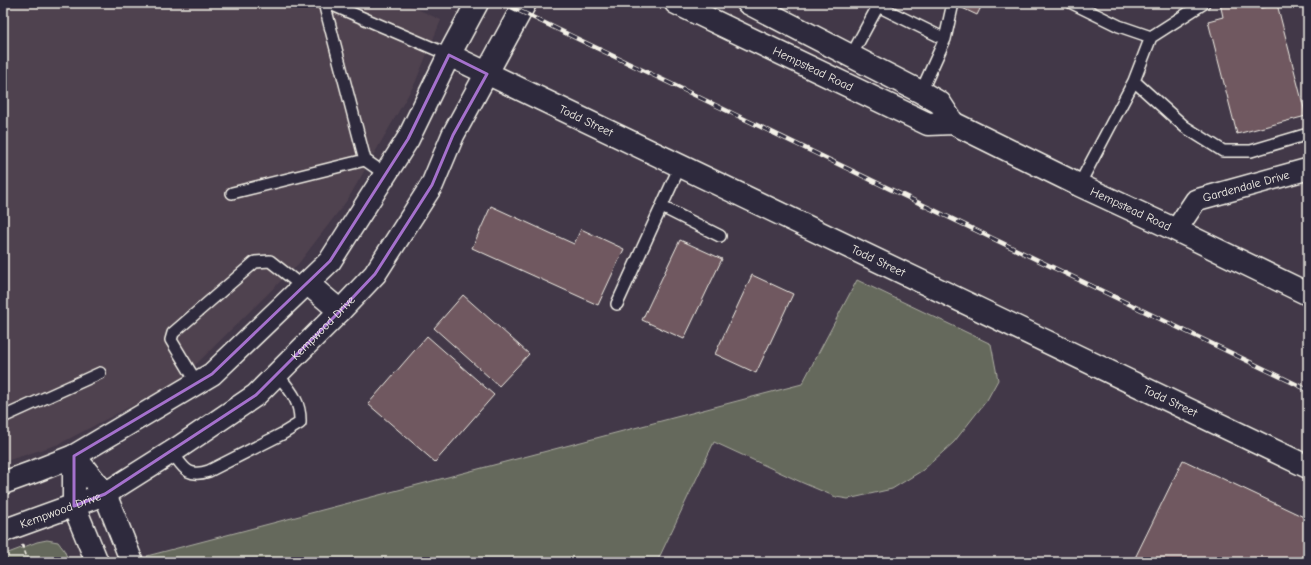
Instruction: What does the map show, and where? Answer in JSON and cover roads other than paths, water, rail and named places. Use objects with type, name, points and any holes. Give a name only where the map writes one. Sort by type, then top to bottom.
[{"type":"main road","points":[[3,483],[74,456],[212,374],[330,261],[408,139],[449,55],[477,3]]},
{"type":"main road","name":"Kempwood Drive","points":[[3,531],[105,494],[172,452],[256,394],[340,311],[375,274],[432,185],[453,135],[525,3]]},
{"type":"main road","name":"Hempstead Road","points":[[676,3],[928,124],[953,123],[1308,294]]},
{"type":"main road","points":[[748,3],[940,103],[953,123]]},
{"type":"main road","name":"Todd Street","points":[[449,55],[1308,467]]},
{"type":"main road","points":[[305,285],[340,311]]},
{"type":"main road","points":[[74,456],[105,494],[132,562]]},
{"type":"main road","points":[[74,456],[74,506],[96,562]]},
{"type":"street","name":"Gardendale Drive","points":[[1176,230],[1196,200],[1308,169]]},
{"type":"lane","points":[[324,3],[364,160],[385,174]]},
{"type":"lane","points":[[328,3],[449,55]]},
{"type":"lane","points":[[921,92],[945,39],[953,3]]},
{"type":"lane","points":[[1072,3],[1119,26],[1151,37]]},
{"type":"lane","points":[[1079,185],[1134,81],[1151,37],[1204,3]]},
{"type":"lane","points":[[851,56],[878,6],[945,39]]},
{"type":"lane","points":[[1134,81],[1185,127],[1223,151],[1251,151],[1308,134]]},
{"type":"lane","points":[[232,193],[364,160]]},
{"type":"lane","points":[[617,304],[680,166]]},
{"type":"lane","points":[[662,207],[720,236]]},
{"type":"lane","points":[[197,383],[171,340],[174,334],[255,262],[270,261],[305,285]]},
{"type":"lane","points":[[3,418],[100,373]]},
{"type":"lane","points":[[172,452],[188,473],[198,475],[209,472],[300,423],[300,413],[296,397],[277,374]]},
{"type":"railway","points":[[503,3],[1308,390]]}]
